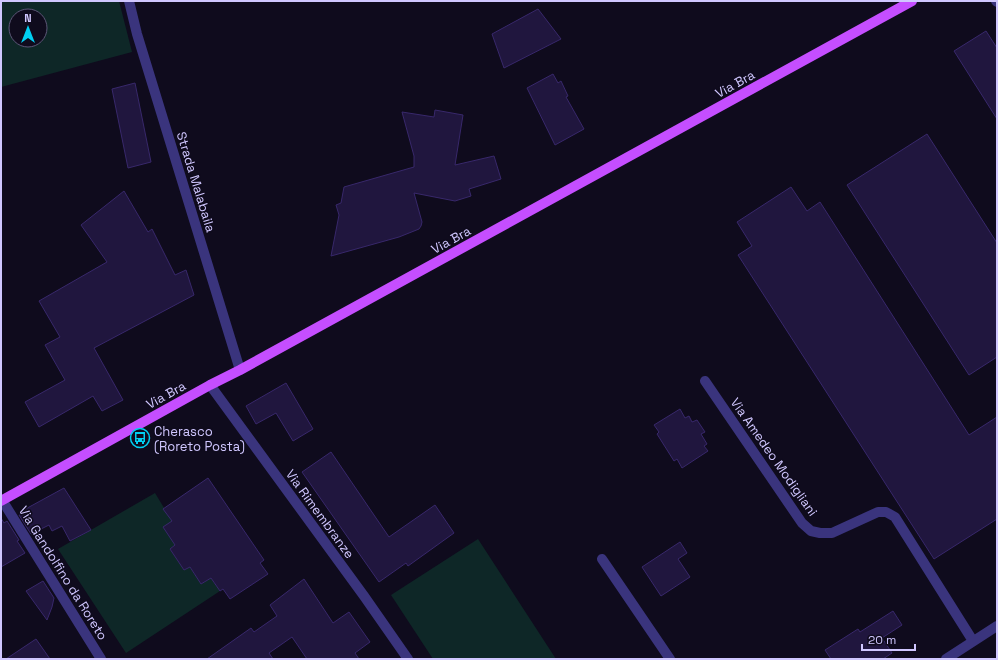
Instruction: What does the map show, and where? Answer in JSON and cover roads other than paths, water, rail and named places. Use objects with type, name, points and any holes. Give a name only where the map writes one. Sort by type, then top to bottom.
[{"type":"main road","name":"Via Bra","points":[[2,500],[912,1]]},
{"type":"street","name":"Strada Malabaila","points":[[129,1],[139,40],[240,370]]},
{"type":"street","name":"Via Amedeo Modigliani","points":[[705,381],[802,523],[811,531],[832,533],[878,512],[886,512],[895,517],[973,641]]},
{"type":"street","name":"Via Rimembranze","points":[[210,385],[364,596],[408,659]]},
{"type":"street","name":"Via Gandolfino da Roreto","points":[[2,500],[101,659]]},
{"type":"street","points":[[602,559],[670,659]]},
{"type":"street","points":[[946,659],[997,626]]},
{"type":"place","name":"Cherasco (Roreto Posta)","points":[[140,438]]}]
